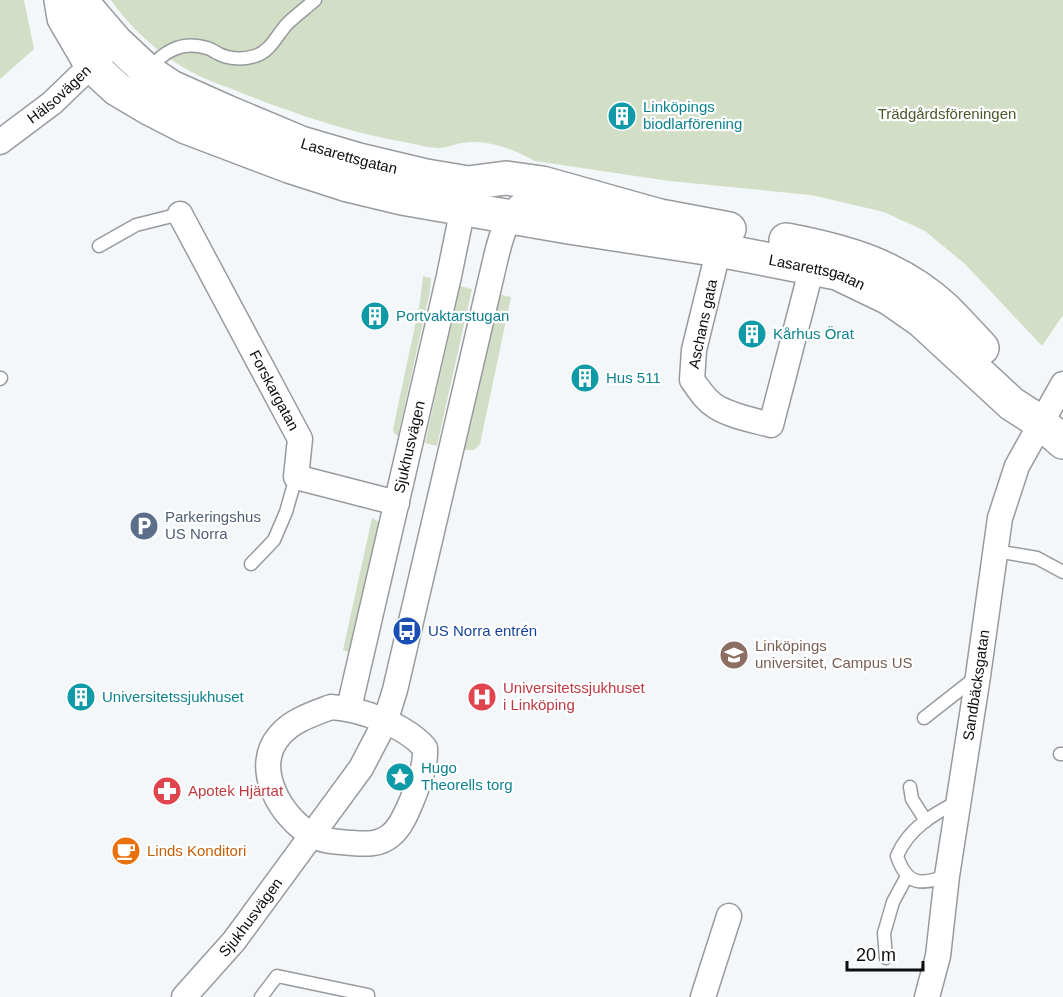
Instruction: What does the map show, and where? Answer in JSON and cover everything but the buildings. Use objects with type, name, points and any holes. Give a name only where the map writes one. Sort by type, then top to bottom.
[{"type":"main road","name":"Lasarettsgatan","points":[[61,0],[64,18],[92,66],[117,89],[186,127],[289,166],[348,185],[402,198],[465,196],[506,178],[542,183],[660,216],[722,239],[837,273],[897,304],[922,321],[1012,404],[1052,432]]},
{"type":"main road","name":"Lasarettsgatan","points":[[80,0],[116,42],[147,71],[181,91],[301,143],[426,176],[511,218],[831,248],[876,264],[943,307],[1025,392],[1052,432]]},
{"type":"street","name":"Hälsovägen","points":[[0,142],[52,103],[116,42]]},
{"type":"street","name":"Sjukhusvägen","points":[[349,708],[465,196]]},
{"type":"street","name":"Lasarettsgatan","points":[[511,218],[523,202],[531,201],[660,216]]},
{"type":"street","name":"Forskargatan","points":[[180,214],[300,440],[296,477]]},
{"type":"street","name":"Sjukhusvägen","points":[[184,997],[234,941],[361,768],[385,722],[395,690],[496,257],[501,238],[511,218]]},
{"type":"street","name":"Aschans gata","points":[[722,239],[694,350],[692,380],[716,407],[744,418],[771,425],[812,267]]},
{"type":"street","name":"Sandbäcksgatan","points":[[927,997],[938,956],[947,876],[1000,518],[1017,466],[1052,432],[1063,384]]},
{"type":"street","points":[[296,477],[397,503]]},
{"type":"street","points":[[331,707],[349,708],[385,722],[411,734],[425,748],[424,771],[402,822],[393,835],[377,843],[332,841],[312,835],[284,810],[275,795],[268,763],[274,742],[293,724],[331,707]]},
{"type":"street","points":[[703,997],[729,916]]},
{"type":"lane","points":[[147,71],[159,57],[173,48],[192,45],[240,59],[257,56],[272,44],[287,24],[311,3]]},
{"type":"lane","points":[[99,246],[136,225],[180,214]]},
{"type":"lane","points":[[251,564],[274,540],[286,512],[296,477]]},
{"type":"lane","points":[[996,551],[1037,558],[1063,572]]},
{"type":"lane","points":[[924,718],[978,676]]},
{"type":"lane","points":[[910,787],[912,799],[926,820]]},
{"type":"lane","points":[[947,876],[929,882],[919,882],[907,876],[897,856],[909,834],[939,810],[959,801]]},
{"type":"lane","points":[[886,958],[884,933],[893,902],[907,876]]},
{"type":"lane","points":[[261,997],[277,976],[368,995],[368,997]]},
{"type":"green space","points":[[0,0],[24,0],[34,49],[0,79]]},
{"type":"green space","name":"Trädgårdsföreningen","points":[[111,0],[1063,0],[1063,315],[1042,346],[965,264],[925,231],[884,212],[811,195],[669,181],[535,161],[509,149],[481,142],[443,148],[426,147],[342,128],[302,115],[210,81],[180,65],[147,40]]},
{"type":"green space","points":[[423,276],[431,278],[430,291],[398,436],[393,429],[420,302]]},
{"type":"green space","points":[[460,286],[472,289],[437,446],[425,443]]},
{"type":"green space","points":[[497,294],[511,297],[480,444],[474,450],[464,450]]},
{"type":"green space","points":[[372,518],[379,522],[380,527],[352,653],[343,650]]},
{"type":"place","name":"Linköpings biodlarförening","points":[[622,116]]},
{"type":"place","name":"Portvaktarstugan","points":[[375,316]]},
{"type":"place","name":"Kårhus Örat","points":[[752,334]]},
{"type":"place","name":"Hus 511","points":[[585,378]]},
{"type":"place","name":"Parkeringshus US Norra","points":[[144,526]]},
{"type":"place","name":"US Norra entrén","points":[[407,631]]},
{"type":"place","name":"Linköpings universitet, Campus US","points":[[734,655]]},
{"type":"place","name":"Universitetssjukhuset","points":[[81,697]]},
{"type":"place","name":"Universitetssjukhuset i Linköping","points":[[482,697]]},
{"type":"place","name":"Hugo Theorells torg","points":[[400,777]]},
{"type":"place","name":"Apotek Hjärtat","points":[[167,791]]},
{"type":"place","name":"Linds Konditori","points":[[126,851]]}]
